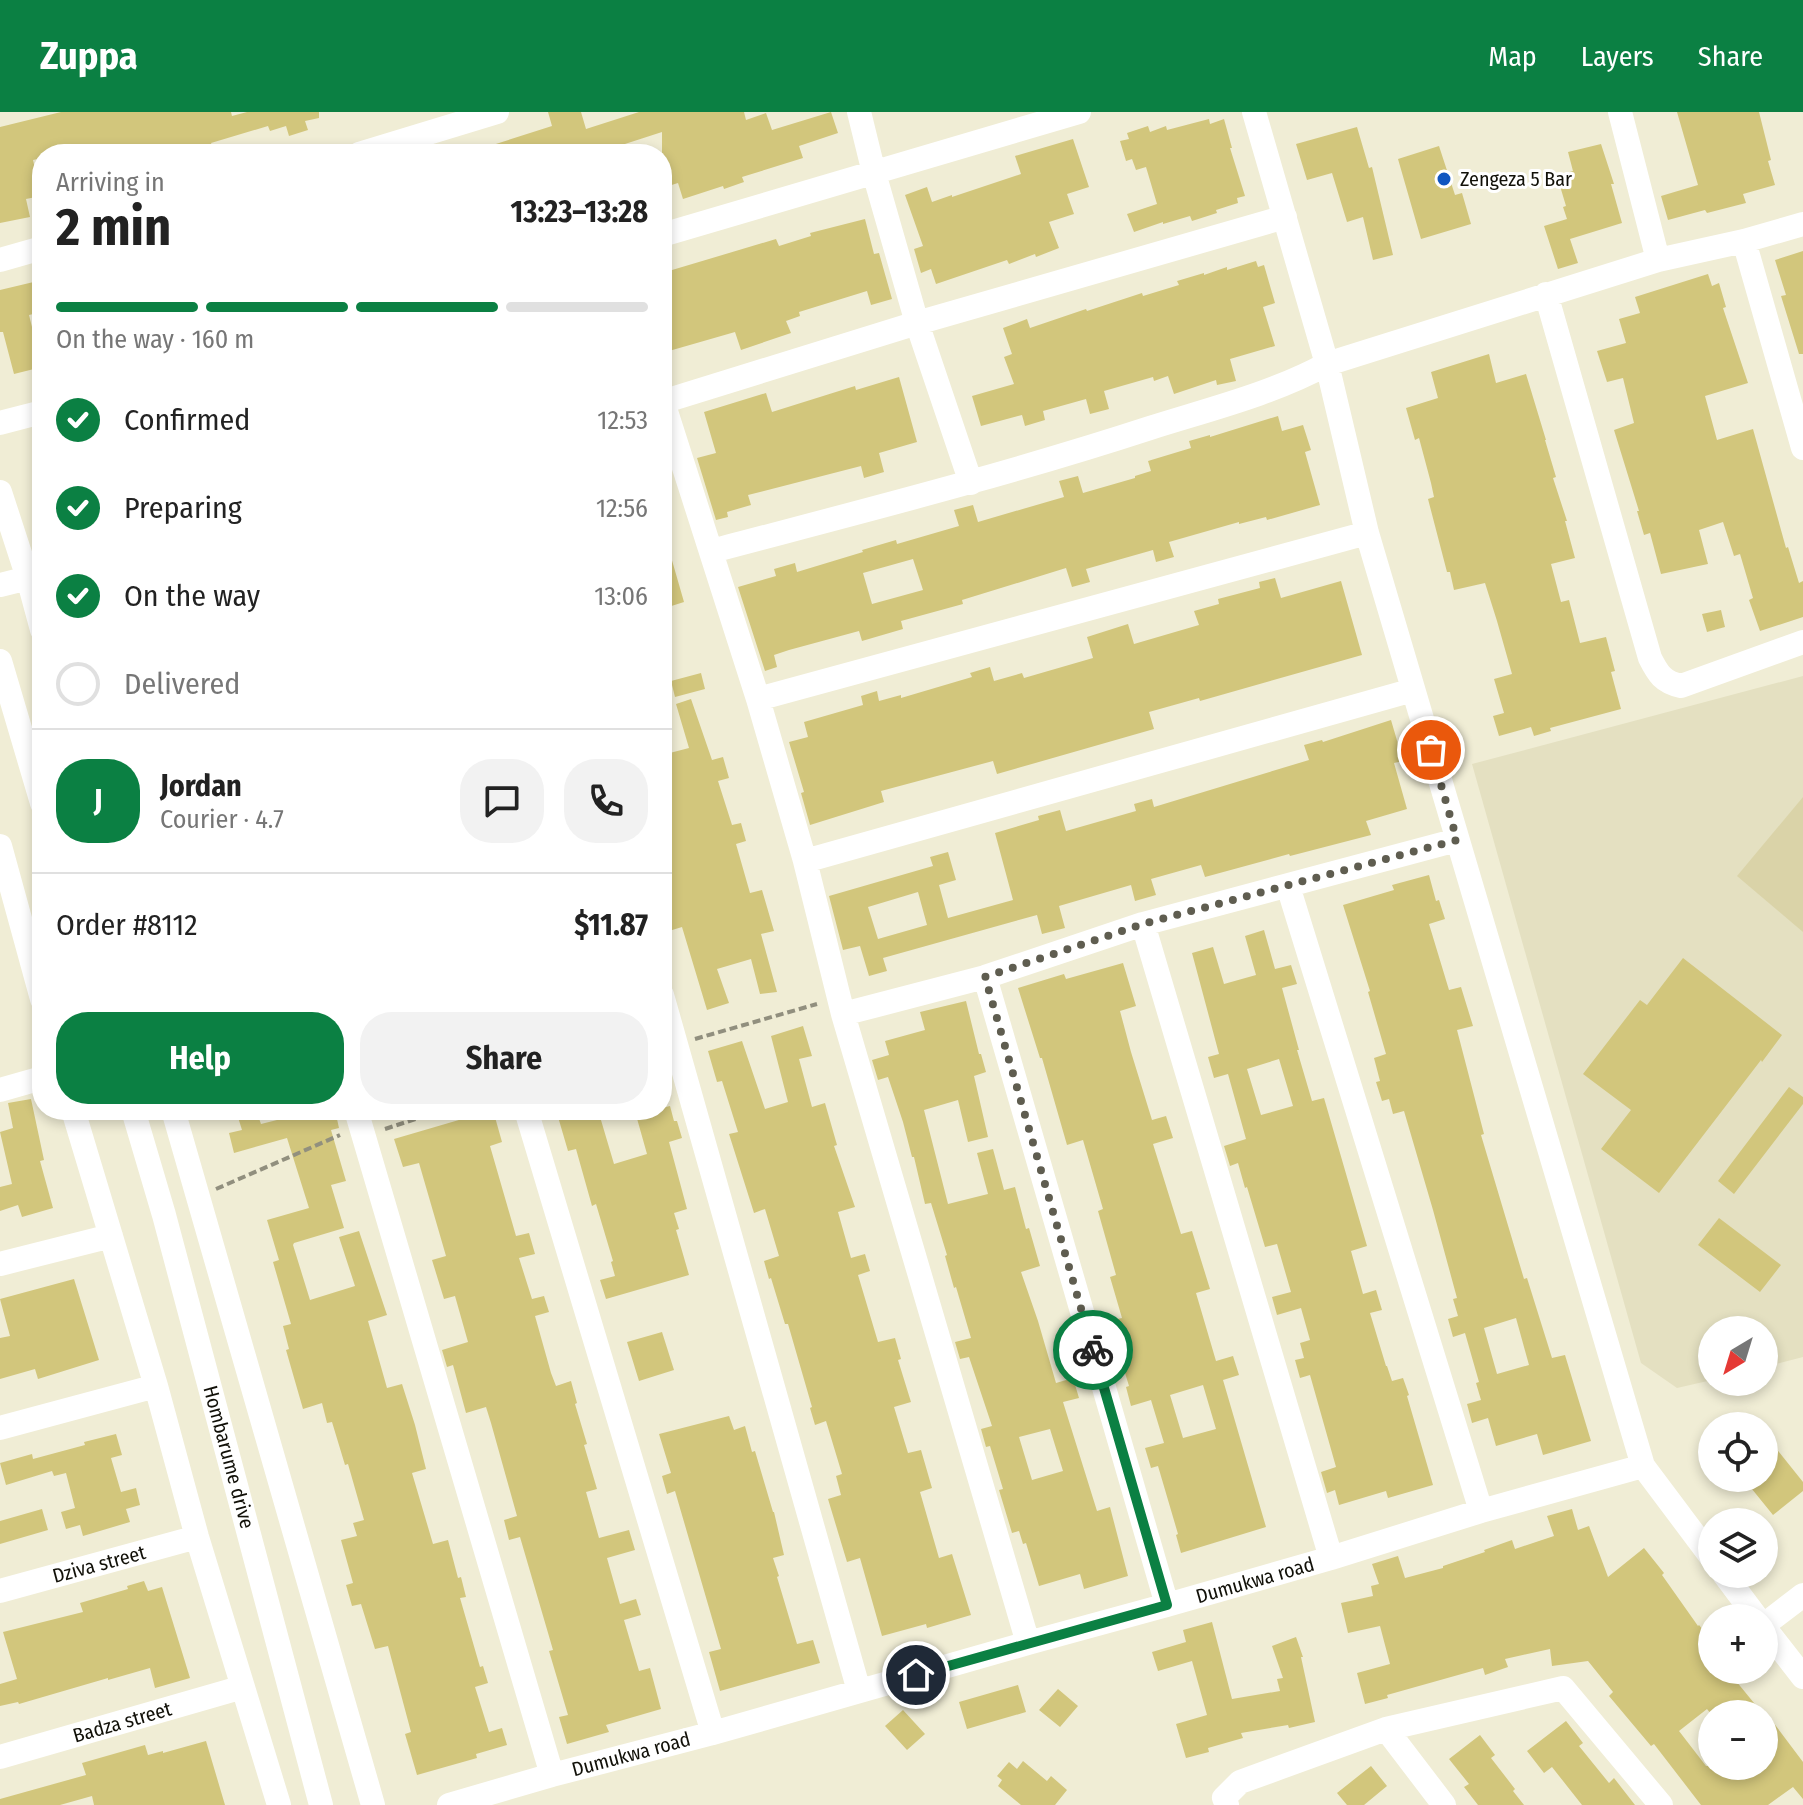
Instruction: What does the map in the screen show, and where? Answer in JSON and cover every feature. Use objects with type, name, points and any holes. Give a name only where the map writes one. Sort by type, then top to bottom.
[{"type":"street","points":[[392,144],[497,112]]},
{"type":"street","points":[[859,112],[917,323],[971,483]]},
{"type":"street","points":[[672,232],[1079,112]]},
{"type":"street","points":[[1254,112],[1327,364],[1367,533],[1643,1466],[1698,1539]]},
{"type":"street","points":[[1620,112],[1658,260]]},
{"type":"street","points":[[672,399],[917,323],[1285,217]]},
{"type":"street","points":[[712,551],[971,483],[1270,390],[1298,380],[1327,364],[1546,294],[1658,260],[1803,224]]},
{"type":"street","points":[[1744,241],[1803,448]]},
{"type":"street","points":[[0,260],[32,251]]},
{"type":"street","points":[[1546,294],[1650,658],[1657,672],[1669,683],[1681,686],[1803,642]]},
{"type":"street","points":[[0,423],[32,415]]},
{"type":"street","points":[[672,429],[758,699],[805,861],[840,1006],[1028,1643]]},
{"type":"street","points":[[0,492],[32,569]]},
{"type":"street","points":[[758,699],[1367,533]]},
{"type":"street","points":[[0,585],[32,577]]},
{"type":"street","points":[[0,661],[32,769]]},
{"type":"street","points":[[805,861],[1413,690]]},
{"type":"street","points":[[840,1006],[985,977],[1143,924],[1457,840]]},
{"type":"street","points":[[0,846],[10,920],[32,974]]},
{"type":"street","points":[[1288,886],[1481,1511]]},
{"type":"street","points":[[1143,924],[1331,1558]]},
{"type":"street","points":[[985,977],[1167,1605]]},
{"type":"street","points":[[672,1030],[859,1691]]},
{"type":"street","points":[[0,1090],[32,1081]]},
{"type":"street","points":[[76,1120],[156,1386],[197,1537],[279,1805]]},
{"type":"street","name":"Hombarume drive","points":[[136,1120],[321,1805]]},
{"type":"street","points":[[176,1120],[373,1805]]},
{"type":"street","points":[[529,1120],[713,1733]]},
{"type":"street","points":[[360,1124],[552,1775]]},
{"type":"street","points":[[0,1264],[111,1236]]},
{"type":"street","points":[[0,1428],[156,1386]]},
{"type":"street","name":"Dumukwa road","points":[[449,1805],[1167,1605],[1643,1466]]},
{"type":"street","name":"Dziva street","points":[[0,1591],[197,1537]]},
{"type":"street","points":[[1778,1615],[1803,1595]]},
{"type":"street","points":[[1778,1644],[1803,1677]]},
{"type":"street","name":"Badza street","points":[[0,1757],[243,1687]]},
{"type":"street","points":[[1227,1805],[1224,1798],[1240,1782],[1386,1729],[1563,1688],[1661,1805]]},
{"type":"street","points":[[1386,1729],[1444,1805]]},
{"type":"path","points":[[676,1044],[840,1006]]},
{"type":"path","points":[[197,1197],[360,1124],[384,1120]]},
{"type":"shaded area","points":[[1803,676],[1803,1357],[1778,1363],[1778,1316],[1698,1316],[1698,1383],[1677,1388],[1641,1363],[1472,764]]},
{"type":"shaded area","points":[[1803,797],[1803,932],[1737,876]]},
{"type":"building","points":[[61,112],[231,112],[232,116],[247,112],[319,112],[319,118],[305,121],[308,130],[289,136],[286,126],[270,131],[268,126],[211,144],[32,144],[32,198],[26,199],[30,217],[0,223],[0,127]]},
{"type":"building","points":[[548,112],[581,112],[586,129],[639,112],[744,112],[746,120],[766,113],[772,130],[831,112],[838,133],[799,146],[803,158],[742,177],[744,182],[724,189],[723,186],[683,199],[678,183],[672,185],[672,144],[662,144],[662,132],[625,144],[496,144],[552,126]]},
{"type":"building","points":[[1677,112],[1759,112],[1775,185],[1743,194],[1746,203],[1668,220],[1661,196],[1698,185]]},
{"type":"building","points":[[1209,119],[1210,124],[1224,119],[1245,196],[1237,198],[1238,203],[1216,210],[1217,213],[1192,221],[1190,216],[1163,222],[1134,232],[1127,214],[1157,204],[1146,167],[1136,170],[1132,159],[1126,161],[1120,141],[1129,139],[1127,133],[1148,126],[1150,132],[1166,126],[1167,130]]},
{"type":"building","points":[[1357,127],[1369,168],[1372,167],[1393,255],[1373,260],[1363,217],[1347,222],[1332,173],[1307,180],[1296,144]]},
{"type":"building","points":[[1073,139],[1089,187],[1067,194],[1074,214],[1049,222],[1059,248],[1009,264],[1007,260],[936,284],[931,269],[921,273],[914,249],[923,246],[905,195],[927,187],[932,202],[1021,174],[1015,156]]},
{"type":"building","points":[[1601,144],[1622,223],[1570,239],[1578,263],[1558,269],[1544,226],[1567,219],[1557,176],[1573,171],[1568,152]]},
{"type":"building","points":[[1439,146],[1455,195],[1462,193],[1471,224],[1421,239],[1398,159]]},
{"type":"building","points":[[865,219],[874,254],[879,253],[892,299],[871,305],[867,291],[799,312],[800,316],[786,321],[791,333],[741,350],[735,332],[672,350],[672,270],[776,239],[779,246],[811,236],[810,233]]},
{"type":"building","points":[[1803,251],[1803,354],[1799,354],[1781,296],[1786,295],[1775,260]]},
{"type":"building","points":[[1256,261],[1258,267],[1264,265],[1275,303],[1263,307],[1275,346],[1230,359],[1236,381],[1217,385],[1216,380],[1174,394],[1168,376],[1154,381],[1153,377],[1104,391],[1109,409],[1090,414],[1086,399],[1043,411],[1045,420],[1025,426],[1022,415],[981,426],[972,396],[1014,384],[1004,357],[1012,354],[1003,328],[1027,319],[1030,328],[1086,309],[1179,285],[1177,281]]},
{"type":"building","points":[[1708,274],[1712,286],[1719,283],[1726,307],[1723,308],[1748,383],[1705,396],[1717,440],[1753,429],[1786,548],[1799,583],[1803,581],[1803,617],[1760,631],[1749,600],[1753,598],[1740,554],[1734,556],[1723,522],[1699,530],[1708,564],[1661,574],[1650,533],[1644,535],[1614,430],[1634,423],[1623,378],[1607,382],[1597,351],[1626,343],[1619,319],[1640,313],[1635,297]]},
{"type":"building","points":[[32,282],[32,314],[29,315],[32,370],[14,374],[3,332],[0,332],[0,290]]},
{"type":"building","points":[[1489,354],[1496,383],[1526,374],[1556,477],[1553,478],[1575,558],[1551,564],[1561,602],[1569,600],[1580,643],[1606,637],[1621,709],[1550,728],[1551,731],[1534,736],[1531,727],[1499,736],[1493,716],[1504,713],[1494,679],[1512,674],[1497,621],[1485,583],[1454,590],[1428,499],[1434,497],[1431,483],[1419,438],[1415,440],[1406,408],[1438,398],[1431,372]]},
{"type":"building","points":[[899,377],[917,442],[879,453],[884,472],[864,478],[861,466],[748,495],[751,505],[727,512],[728,517],[716,520],[697,458],[716,453],[704,412],[766,393],[772,412],[855,386],[856,390]]},
{"type":"building","points":[[1278,416],[1282,431],[1303,425],[1311,450],[1305,452],[1320,505],[1267,520],[1266,517],[1239,522],[1169,542],[1174,557],[1156,562],[1153,550],[1086,569],[1090,582],[1072,587],[1066,568],[962,600],[963,604],[901,621],[903,629],[862,641],[859,631],[789,650],[774,655],[777,667],[765,671],[738,587],[776,576],[774,569],[795,563],[797,572],[896,540],[897,544],[959,526],[954,510],[973,505],[978,522],[1064,497],[1059,481],[1078,476],[1083,493],[1135,478],[1151,471],[1148,461],[1191,448],[1189,441]],"holes":[[[913,559],[923,590],[872,604],[863,573]]]},
{"type":"building","points":[[672,560],[684,602],[672,606]]},
{"type":"building","points":[[1275,578],[1281,598],[1341,581],[1362,655],[1200,701],[1199,698],[1149,712],[1154,729],[997,774],[993,761],[881,791],[884,802],[810,825],[789,742],[808,737],[804,722],[863,705],[861,696],[877,691],[879,701],[901,695],[901,698],[972,677],[970,673],[990,667],[994,681],[1022,673],[1024,678],[1093,658],[1087,637],[1128,624],[1134,644],[1199,625],[1194,611],[1219,604],[1218,599],[1260,588],[1259,582]]},
{"type":"building","points":[[1721,610],[1725,627],[1707,632],[1702,614]]},
{"type":"building","points":[[701,673],[705,689],[675,697],[672,681]]},
{"type":"building","points":[[691,699],[712,760],[723,757],[729,778],[718,781],[732,825],[741,823],[746,841],[736,844],[750,893],[762,890],[774,931],[761,934],[777,992],[760,994],[751,959],[717,969],[729,1003],[707,1010],[682,927],[672,930],[672,752],[689,748],[676,704]]},
{"type":"building","points":[[1391,720],[1403,761],[1394,763],[1407,809],[1366,821],[1371,835],[1205,877],[1201,865],[1151,879],[1156,895],[1135,901],[1131,885],[1059,906],[1065,928],[1042,934],[1037,915],[883,958],[887,971],[869,976],[860,946],[843,950],[829,896],[933,866],[930,857],[948,852],[956,880],[939,885],[948,918],[1013,900],[995,833],[1039,820],[1038,816],[1060,810],[1066,831],[1136,811],[1134,804],[1152,799],[1154,807],[1309,760],[1304,745]],"holes":[[[918,892],[927,925],[878,939],[868,907]]]},
{"type":"building","points":[[1429,875],[1436,901],[1439,900],[1445,919],[1429,924],[1449,990],[1461,987],[1473,1026],[1457,1030],[1484,1134],[1481,1135],[1524,1279],[1527,1278],[1552,1358],[1565,1355],[1591,1441],[1543,1455],[1537,1434],[1496,1446],[1488,1418],[1472,1423],[1467,1404],[1481,1400],[1476,1383],[1479,1382],[1465,1333],[1453,1337],[1448,1319],[1458,1316],[1453,1299],[1457,1298],[1404,1111],[1393,1114],[1389,1099],[1382,1101],[1376,1082],[1380,1081],[1374,1058],[1386,1054],[1343,905],[1394,890],[1392,885]],"holes":[[[1516,1318],[1529,1365],[1497,1374],[1484,1328]]]},
{"type":"building","points":[[1264,930],[1275,969],[1291,965],[1297,984],[1282,988],[1297,1050],[1312,1101],[1324,1098],[1367,1246],[1351,1251],[1363,1294],[1376,1290],[1382,1310],[1370,1313],[1392,1381],[1403,1378],[1433,1485],[1388,1498],[1386,1491],[1339,1505],[1335,1490],[1327,1493],[1321,1472],[1336,1467],[1310,1375],[1300,1378],[1295,1360],[1304,1358],[1300,1343],[1310,1340],[1301,1308],[1277,1315],[1272,1297],[1291,1292],[1277,1244],[1265,1247],[1238,1163],[1230,1166],[1224,1146],[1246,1139],[1228,1074],[1214,1078],[1208,1057],[1219,1054],[1192,953],[1213,947],[1224,984],[1256,975],[1245,936]],"holes":[[[1279,1059],[1293,1106],[1261,1115],[1247,1069]]]},
{"type":"building","points":[[1683,958],[1782,1035],[1659,1193],[1601,1149],[1631,1110],[1583,1074],[1640,1000],[1647,1005]]},
{"type":"building","points":[[1123,963],[1136,1006],[1120,1011],[1131,1052],[1152,1120],[1166,1116],[1173,1138],[1153,1144],[1181,1234],[1192,1231],[1210,1289],[1196,1293],[1216,1361],[1233,1356],[1239,1375],[1223,1380],[1266,1527],[1181,1553],[1158,1466],[1151,1468],[1145,1448],[1164,1443],[1151,1400],[1131,1406],[1126,1387],[1129,1386],[1119,1341],[1123,1339],[1117,1319],[1122,1318],[1110,1277],[1116,1275],[1098,1211],[1103,1209],[1083,1140],[1067,1145],[1018,988],[1064,974],[1066,979]],"holes":[[[1203,1385],[1216,1429],[1183,1438],[1170,1395]]]},
{"type":"building","points":[[966,1001],[986,1072],[974,1076],[988,1137],[968,1142],[958,1100],[924,1110],[948,1204],[988,1194],[977,1153],[993,1149],[1004,1190],[1015,1187],[1026,1229],[1029,1228],[1040,1266],[1021,1272],[1056,1383],[1073,1378],[1079,1398],[1063,1402],[1097,1511],[1110,1507],[1128,1576],[1084,1589],[1080,1574],[1039,1586],[1026,1543],[1023,1544],[1019,1531],[1012,1533],[999,1490],[1003,1489],[990,1446],[986,1447],[981,1429],[992,1426],[969,1357],[960,1359],[955,1342],[971,1338],[954,1288],[947,1255],[931,1203],[925,1204],[914,1157],[888,1077],[878,1080],[872,1060],[889,1055],[885,1041],[925,1030],[920,1012]],"holes":[[[1050,1429],[1063,1471],[1032,1480],[1019,1437]]]},
{"type":"building","points":[[803,1026],[812,1056],[799,1059],[812,1107],[825,1103],[837,1145],[834,1146],[855,1207],[838,1212],[851,1258],[865,1254],[870,1271],[858,1275],[878,1342],[895,1338],[901,1359],[898,1360],[911,1402],[894,1407],[908,1453],[921,1450],[932,1488],[920,1492],[939,1558],[952,1554],[971,1615],[927,1628],[926,1624],[882,1636],[860,1558],[847,1562],[828,1499],[841,1495],[836,1476],[842,1474],[826,1421],[815,1425],[788,1324],[785,1324],[764,1261],[779,1256],[765,1209],[754,1213],[729,1134],[738,1132],[722,1081],[717,1082],[708,1051],[742,1041],[765,1109],[788,1102],[771,1036]]},
{"type":"building","points":[[1789,1087],[1803,1097],[1803,1104],[1734,1194],[1718,1181]]},
{"type":"building","points":[[31,1099],[32,1120],[35,1120],[44,1160],[40,1161],[53,1208],[22,1217],[18,1205],[0,1211],[0,1187],[12,1184],[0,1132],[13,1128],[8,1103]]},
{"type":"building","points":[[672,1114],[682,1138],[669,1142],[687,1209],[674,1213],[689,1275],[606,1299],[600,1280],[615,1276],[613,1261],[596,1204],[592,1206],[576,1149],[568,1151],[559,1120],[601,1120],[614,1164],[647,1154],[637,1120],[672,1120]]},
{"type":"building","points":[[239,1120],[260,1120],[261,1124],[277,1120],[337,1120],[339,1128],[331,1130],[346,1181],[331,1185],[344,1228],[293,1245],[310,1300],[355,1286],[339,1237],[359,1231],[387,1315],[368,1321],[387,1388],[402,1384],[426,1469],[412,1473],[433,1544],[448,1540],[458,1578],[461,1577],[466,1597],[460,1598],[480,1667],[483,1666],[488,1683],[475,1687],[489,1732],[502,1728],[507,1745],[476,1754],[477,1758],[417,1775],[405,1734],[411,1732],[388,1646],[375,1649],[361,1604],[352,1606],[346,1585],[353,1583],[341,1540],[357,1536],[353,1523],[364,1520],[348,1464],[345,1465],[332,1422],[327,1423],[322,1403],[303,1409],[286,1350],[289,1349],[283,1326],[291,1324],[273,1262],[279,1260],[267,1220],[309,1208],[287,1138],[234,1153],[229,1133],[242,1130]]},
{"type":"building","points":[[459,1120],[496,1120],[502,1142],[490,1146],[516,1236],[529,1233],[535,1254],[519,1258],[532,1299],[544,1296],[549,1312],[535,1316],[551,1373],[556,1386],[571,1381],[597,1489],[586,1492],[599,1538],[629,1530],[635,1550],[607,1558],[620,1604],[636,1599],[641,1615],[624,1620],[639,1671],[650,1668],[661,1709],[606,1725],[609,1732],[567,1744],[559,1717],[568,1715],[549,1651],[553,1650],[520,1537],[509,1540],[504,1520],[517,1516],[486,1407],[466,1413],[453,1365],[447,1367],[442,1350],[468,1342],[455,1296],[444,1299],[432,1260],[446,1256],[419,1163],[403,1167],[394,1139]]},
{"type":"building","points":[[1719,1218],[1781,1265],[1760,1292],[1698,1245]]},
{"type":"building","points":[[74,1279],[99,1360],[38,1379],[35,1369],[0,1379],[0,1338],[10,1336],[0,1299]]},
{"type":"building","points":[[662,1332],[674,1370],[639,1381],[627,1342]]},
{"type":"building","points":[[729,1416],[734,1430],[745,1426],[774,1512],[784,1555],[773,1558],[797,1644],[813,1640],[820,1663],[720,1691],[709,1652],[721,1649],[675,1491],[667,1494],[662,1476],[671,1473],[659,1434]]},
{"type":"building","points":[[116,1434],[122,1455],[111,1458],[121,1492],[136,1488],[140,1505],[126,1509],[130,1522],[83,1536],[80,1525],[66,1529],[61,1512],[75,1508],[66,1473],[54,1476],[52,1471],[6,1485],[0,1463],[32,1454],[33,1459]]},
{"type":"building","points":[[1778,1451],[1803,1482],[1803,1491],[1778,1511],[1778,1508],[1767,1508],[1754,1492],[1778,1492]]},
{"type":"building","points":[[42,1509],[48,1530],[0,1544],[0,1521]]},
{"type":"building","points":[[1572,1509],[1578,1530],[1589,1526],[1608,1577],[1644,1548],[1698,1626],[1698,1684],[1738,1684],[1752,1700],[1698,1700],[1698,1716],[1679,1731],[1698,1756],[1698,1780],[1778,1780],[1778,1729],[1803,1762],[1803,1799],[1793,1787],[1768,1805],[1701,1805],[1654,1744],[1651,1746],[1609,1696],[1613,1692],[1588,1661],[1552,1666],[1550,1649],[1505,1659],[1508,1667],[1485,1675],[1483,1668],[1365,1704],[1357,1673],[1390,1664],[1380,1626],[1348,1633],[1341,1603],[1373,1596],[1371,1586],[1379,1584],[1372,1564],[1398,1556],[1405,1578],[1443,1568],[1512,1540],[1515,1549],[1554,1536],[1547,1516]]},
{"type":"building","points":[[144,1581],[148,1591],[162,1587],[190,1678],[155,1688],[150,1668],[19,1704],[0,1706],[0,1684],[17,1679],[3,1632],[83,1612],[80,1603]]},
{"type":"building","points":[[1212,1622],[1232,1699],[1280,1691],[1277,1679],[1283,1678],[1272,1646],[1296,1637],[1303,1657],[1315,1722],[1241,1733],[1243,1738],[1186,1758],[1176,1724],[1207,1715],[1192,1661],[1158,1671],[1152,1652],[1186,1642],[1183,1630]]},
{"type":"building","points":[[1018,1685],[1026,1712],[967,1729],[959,1702]]},
{"type":"building","points":[[1058,1689],[1078,1706],[1060,1727],[1039,1710]]},
{"type":"building","points":[[903,1710],[925,1734],[907,1750],[885,1726]]},
{"type":"building","points":[[1566,1721],[1583,1743],[1579,1746],[1609,1783],[1614,1778],[1635,1805],[1582,1805],[1552,1767],[1544,1773],[1527,1751]]},
{"type":"building","points":[[1480,1735],[1495,1755],[1491,1758],[1524,1805],[1478,1805],[1464,1787],[1469,1784],[1449,1759]]},
{"type":"building","points":[[206,1741],[225,1805],[94,1805],[92,1796],[60,1805],[0,1805],[0,1799],[86,1775],[82,1763],[145,1745],[148,1755]]},
{"type":"building","points":[[1023,1761],[1047,1781],[1051,1776],[1067,1790],[1055,1805],[1021,1805],[998,1786],[1002,1780],[997,1776],[1009,1762],[1017,1769]]},
{"type":"building","points":[[1371,1766],[1387,1786],[1364,1805],[1347,1805],[1337,1793]]},
{"type":"way so far","points":[[1093,1350],[985,977],[1143,924],[1457,840],[1431,750]]},
{"type":"place","name":"Zengeza 5 Bar","points":[[1444,179]]},
{"type":"route","points":[[916,1675],[1167,1605],[1093,1350]]}]
